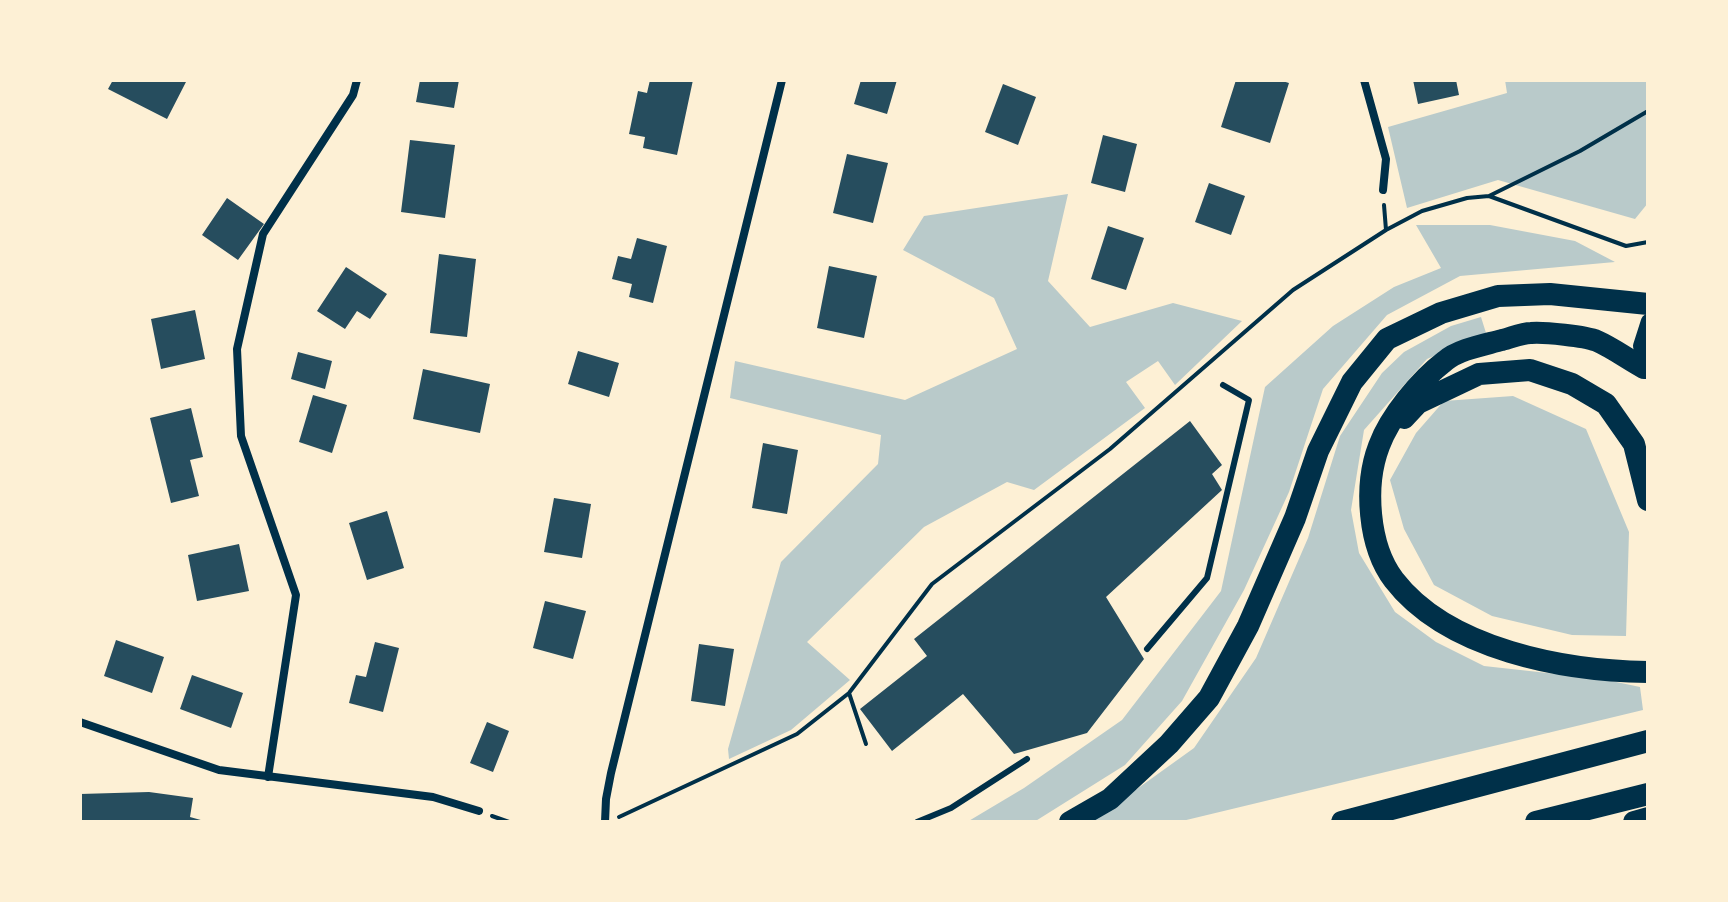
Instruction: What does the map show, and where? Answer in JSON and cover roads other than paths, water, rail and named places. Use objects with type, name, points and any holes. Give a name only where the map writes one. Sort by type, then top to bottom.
[{"type":"highway","points":[[1070,822],[1110,799],[1169,744],[1209,698],[1248,626],[1295,518],[1325,438],[1352,382],[1387,339],[1441,313],[1498,296],[1550,294],[1648,304]]},
{"type":"highway","points":[[1646,372],[1595,340],[1531,333],[1448,358],[1411,392],[1379,446],[1370,494],[1374,541],[1393,579],[1421,605],[1469,638],[1523,656],[1597,669],[1646,672]]},
{"type":"highway","points":[[1379,446],[1418,403],[1479,374],[1530,370],[1572,384],[1606,404],[1634,444],[1648,500]]},
{"type":"highway","points":[[1342,822],[1648,741]]},
{"type":"highway","points":[[1536,822],[1648,794]]},
{"type":"highway","points":[[1634,822],[1648,818]]},
{"type":"street","points":[[268,777],[296,595],[241,436],[237,349],[263,234],[348,103],[357,80]]},
{"type":"street","points":[[607,822],[606,799],[611,773],[782,80]]},
{"type":"street","points":[[1364,80],[1386,159],[1383,190]]},
{"type":"street","points":[[1646,372],[1640,346],[1648,321]]},
{"type":"street","points":[[80,722],[219,770],[433,797],[479,811]]},
{"type":"lane","points":[[1147,649],[1207,578],[1249,400],[1223,385]]},
{"type":"lane","points":[[917,822],[951,808],[1027,759]]}]
